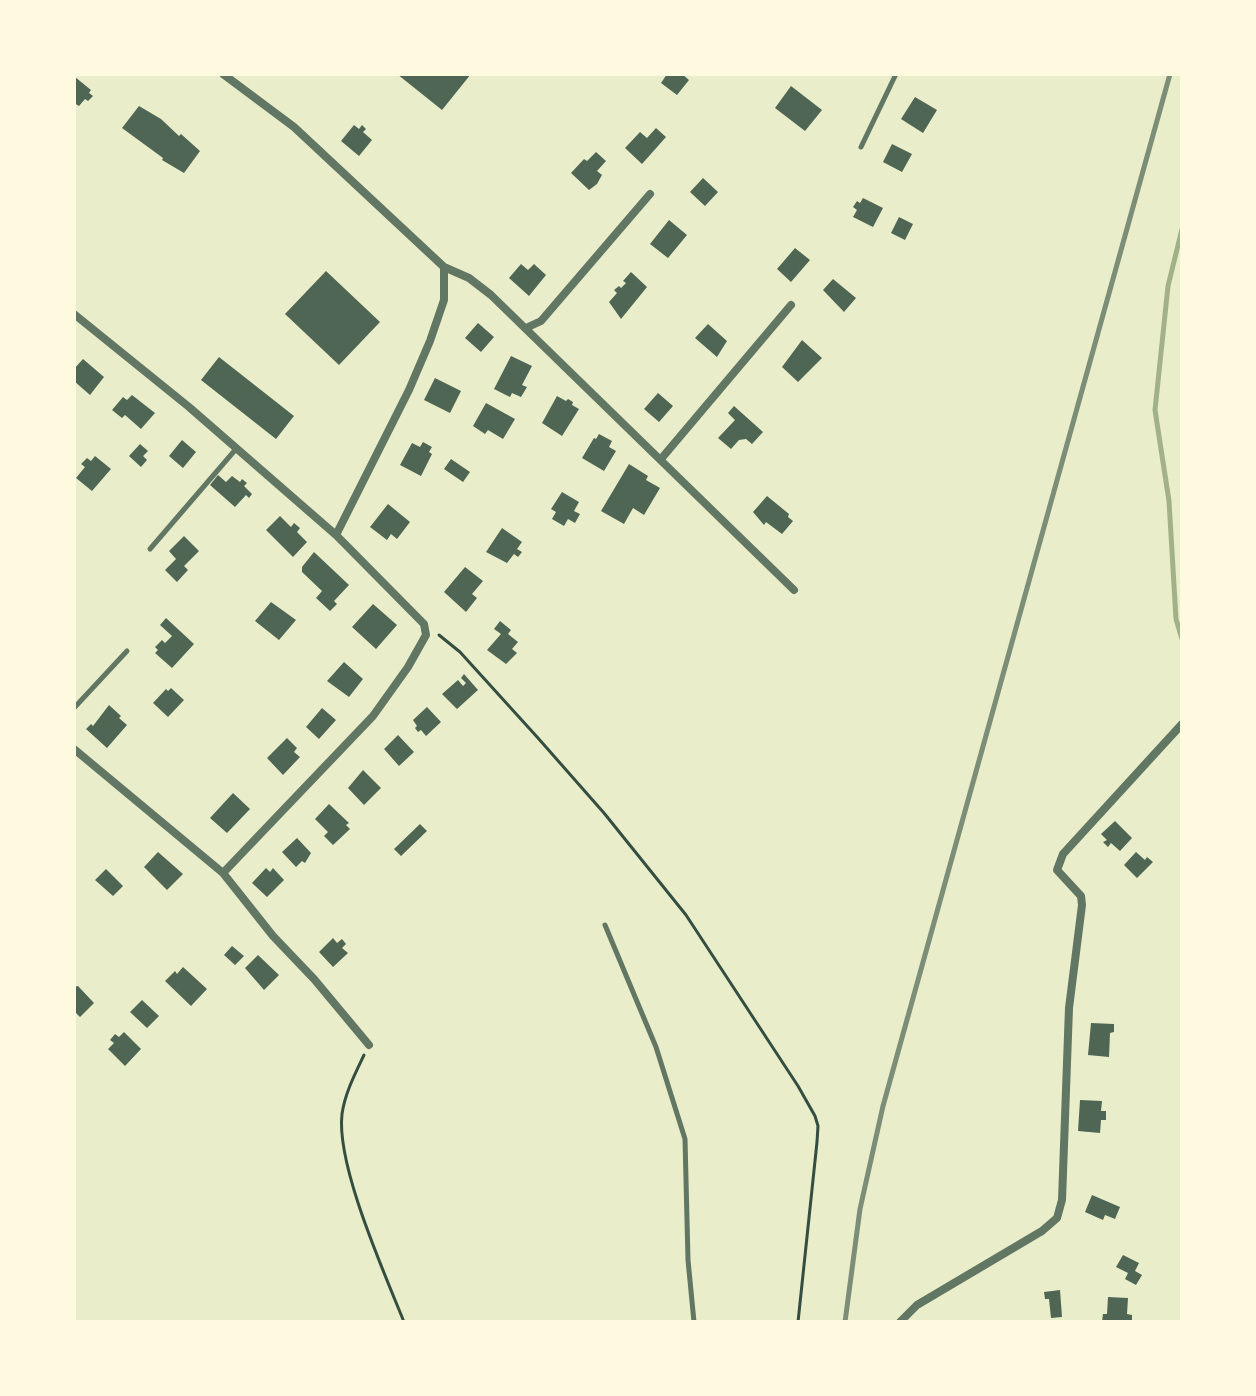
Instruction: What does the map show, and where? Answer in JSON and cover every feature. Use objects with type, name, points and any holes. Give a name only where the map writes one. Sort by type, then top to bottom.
[{"type":"street","points":[[223,74],[294,127],[444,267],[469,278],[526,328],[794,590]]},
{"type":"street","points":[[526,328],[541,321],[650,194]]},
{"type":"street","points":[[336,535],[409,390],[430,341],[444,300],[444,267]]},
{"type":"street","points":[[661,459],[791,305]]},
{"type":"street","points":[[74,314],[336,535],[424,624],[426,635],[408,667],[373,716],[223,873]]},
{"type":"street","points":[[900,1322],[917,1305],[1042,1231],[1057,1218],[1062,1200],[1064,1167],[1069,1008],[1082,905],[1081,896],[1057,870],[1059,862],[1182,724]]},
{"type":"street","points":[[74,749],[223,873],[273,936],[369,1045]]},
{"type":"lane","points":[[861,147],[896,74]]},
{"type":"lane","points":[[150,549],[236,448]]},
{"type":"lane","points":[[74,708],[127,651]]},
{"type":"lane","points":[[605,925],[656,1047],[685,1139],[688,1260],[694,1322]]},
{"type":"path","points":[[424,624],[460,652],[604,813],[673,897],[765,1034],[815,1116],[817,1142],[798,1322]]},
{"type":"path","points":[[369,1045],[351,1079],[342,1115],[346,1158],[404,1322]]},
{"type":"building","points":[[397,74],[471,74],[442,110]]},
{"type":"building","points":[[667,74],[682,74],[689,80],[677,95],[661,83]]},
{"type":"building","points":[[75,77],[91,90],[89,93],[93,96],[79,106],[74,103]]},
{"type":"building","points":[[791,86],[822,110],[805,131],[775,108]]},
{"type":"building","points":[[915,97],[937,110],[923,133],[901,119]]},
{"type":"building","points":[[139,106],[161,119],[200,151],[184,173],[162,160],[122,128]]},
{"type":"building","points":[[354,125],[359,129],[362,125],[366,129],[363,132],[372,140],[359,156],[341,141]]},
{"type":"building","points":[[656,128],[666,137],[642,164],[625,148],[640,132],[647,138]]},
{"type":"building","points":[[892,144],[912,154],[902,172],[883,162]]},
{"type":"building","points":[[596,152],[606,161],[597,171],[602,175],[597,184],[589,190],[571,173]]},
{"type":"building","points":[[703,178],[718,192],[705,206],[690,192]]},
{"type":"building","points":[[863,198],[883,208],[873,227],[853,217],[857,210],[853,207]]},
{"type":"building","points":[[899,217],[913,224],[905,240],[891,233]]},
{"type":"building","points":[[669,220],[687,235],[668,258],[650,244]]},
{"type":"building","points":[[795,248],[810,260],[791,282],[777,269]]},
{"type":"building","points":[[521,264],[528,270],[534,264],[546,275],[529,296],[509,278]]},
{"type":"building","points":[[326,271],[380,322],[339,365],[285,314]]},
{"type":"building","points":[[631,272],[647,287],[621,319],[609,302],[617,293],[614,290],[626,283],[623,281]]},
{"type":"building","points":[[833,279],[856,298],[844,312],[823,290]]},
{"type":"building","points":[[478,323],[494,337],[481,352],[465,338]]},
{"type":"building","points":[[708,324],[727,341],[717,357],[695,338]]},
{"type":"building","points":[[802,340],[822,358],[798,382],[782,367]]},
{"type":"building","points":[[511,356],[532,366],[522,385],[527,387],[521,397],[512,393],[510,397],[494,389]]},
{"type":"building","points":[[219,357],[294,416],[276,439],[201,380]]},
{"type":"building","points":[[83,359],[104,377],[90,395],[74,381],[74,369]]},
{"type":"building","points":[[435,378],[461,391],[450,413],[424,400]]},
{"type":"building","points":[[658,393],[673,406],[659,422],[644,409]]},
{"type":"building","points":[[132,395],[155,413],[141,429],[125,415],[122,418],[112,410],[123,397],[127,400]]},
{"type":"building","points":[[557,396],[566,401],[568,399],[579,409],[562,436],[542,423]]},
{"type":"building","points":[[486,403],[515,419],[503,439],[488,430],[485,434],[473,426]]},
{"type":"building","points":[[734,406],[763,432],[752,444],[746,439],[739,440],[731,449],[718,438],[735,420],[728,413]]},
{"type":"building","points":[[599,434],[612,441],[609,447],[616,451],[604,471],[582,458]]},
{"type":"building","points":[[182,440],[196,452],[183,468],[169,456]]},
{"type":"building","points":[[423,442],[432,447],[429,452],[432,454],[421,476],[400,465],[412,443],[420,447]]},
{"type":"building","points":[[140,444],[148,451],[143,456],[147,460],[141,467],[129,456]]},
{"type":"building","points":[[95,456],[111,469],[92,491],[76,478],[85,467],[81,464]]},
{"type":"building","points":[[451,459],[470,472],[463,482],[444,469]]},
{"type":"building","points":[[629,464],[660,488],[644,515],[633,508],[624,524],[601,511]]},
{"type":"building","points":[[218,475],[226,482],[232,476],[240,482],[242,479],[252,494],[249,498],[246,495],[235,507],[210,485]]},
{"type":"building","points":[[562,492],[579,502],[574,511],[580,514],[575,523],[568,519],[564,526],[552,519],[556,512],[551,509]]},
{"type":"building","points":[[767,496],[793,521],[782,534],[766,522],[764,525],[753,512]]},
{"type":"building","points":[[388,504],[410,522],[397,539],[391,534],[387,540],[370,527]]},
{"type":"building","points":[[280,516],[291,527],[294,523],[300,528],[297,532],[307,542],[293,557],[266,530]]},
{"type":"building","points":[[502,528],[522,542],[517,549],[522,552],[518,557],[514,554],[507,563],[486,552]]},
{"type":"building","points":[[184,536],[199,551],[184,566],[188,570],[177,582],[165,570],[176,559],[169,551]]},
{"type":"building","points":[[314,552],[349,585],[334,601],[337,604],[330,611],[316,598],[322,591],[302,572],[302,567]]},
{"type":"building","points":[[465,567],[483,581],[472,594],[477,598],[466,612],[444,592]]},
{"type":"building","points":[[271,602],[296,620],[279,640],[255,621]]},
{"type":"building","points":[[373,604],[397,625],[376,649],[352,627]]},
{"type":"building","points":[[166,618],[194,644],[172,668],[155,653],[158,650],[155,647],[162,640],[165,643],[172,636],[160,625]]},
{"type":"building","points":[[500,621],[511,630],[508,634],[518,642],[512,649],[517,653],[506,664],[487,650],[501,634],[494,629]]},
{"type":"building","points":[[344,662],[363,679],[349,697],[327,681]]},
{"type":"building","points":[[464,674],[478,690],[457,709],[442,694],[458,680],[463,686],[466,683],[461,678]]},
{"type":"building","points":[[171,688],[184,700],[168,717],[153,703],[166,689]]},
{"type":"building","points":[[109,705],[127,725],[107,748],[86,729],[91,724],[93,726]]},
{"type":"building","points":[[427,707],[441,722],[426,736],[421,730],[418,732],[413,720]]},
{"type":"building","points":[[322,708],[336,720],[319,739],[306,727]]},
{"type":"building","points":[[398,735],[414,752],[399,766],[384,749]]},
{"type":"building","points":[[287,738],[297,748],[294,752],[300,757],[283,775],[267,758]]},
{"type":"building","points":[[363,770],[381,788],[364,805],[348,788]]},
{"type":"building","points":[[233,793],[250,809],[227,833],[210,818]]},
{"type":"building","points":[[329,804],[349,823],[346,825],[350,829],[333,845],[324,836],[328,832],[315,819]]},
{"type":"building","points":[[1115,821],[1132,838],[1120,851],[1111,843],[1108,847],[1103,842],[1107,840],[1101,834]]},
{"type":"building","points":[[420,824],[427,831],[401,856],[394,849]]},
{"type":"building","points":[[297,838],[311,853],[305,863],[302,861],[296,867],[282,852]]},
{"type":"building","points":[[158,852],[183,874],[167,890],[144,867]]},
{"type":"building","points":[[1136,852],[1153,862],[1137,878],[1124,865]]},
{"type":"building","points":[[266,868],[270,872],[273,868],[284,880],[267,897],[252,883]]},
{"type":"building","points":[[106,869],[123,886],[113,896],[95,880]]},
{"type":"building","points":[[333,938],[337,943],[342,939],[346,944],[342,948],[348,953],[333,967],[319,952]]},
{"type":"building","points":[[232,946],[244,956],[235,965],[224,955]]},
{"type":"building","points":[[258,955],[279,975],[264,990],[245,968]]},
{"type":"building","points":[[183,967],[207,989],[191,1006],[165,981]]},
{"type":"building","points":[[78,986],[94,1003],[80,1017],[74,1011],[74,987]]},
{"type":"building","points":[[142,1000],[159,1016],[147,1028],[130,1012]]},
{"type":"building","points":[[1091,1023],[1114,1024],[1114,1032],[1110,1033],[1109,1057],[1088,1055]]},
{"type":"building","points":[[124,1032],[141,1049],[125,1066],[108,1049],[114,1043],[110,1040],[115,1034],[119,1037]]},
{"type":"building","points":[[1080,1100],[1102,1101],[1101,1111],[1106,1111],[1106,1120],[1101,1120],[1100,1133],[1078,1131]]},
{"type":"building","points":[[1092,1195],[1120,1207],[1115,1219],[1105,1215],[1103,1220],[1085,1212]]},
{"type":"building","points":[[1123,1255],[1139,1263],[1135,1271],[1142,1275],[1136,1285],[1125,1279],[1128,1273],[1116,1267]]},
{"type":"building","points":[[1060,1290],[1062,1317],[1051,1318],[1049,1299],[1045,1299],[1044,1292]]},
{"type":"building","points":[[1108,1297],[1128,1298],[1127,1314],[1132,1315],[1132,1322],[1102,1322],[1103,1314],[1107,1314]]},
{"type":"waterway","points":[[1182,229],[1168,286],[1155,410],[1169,501],[1176,619],[1182,639]]},
{"type":"railway","points":[[845,1322],[860,1209],[883,1106],[1170,74]]}]
